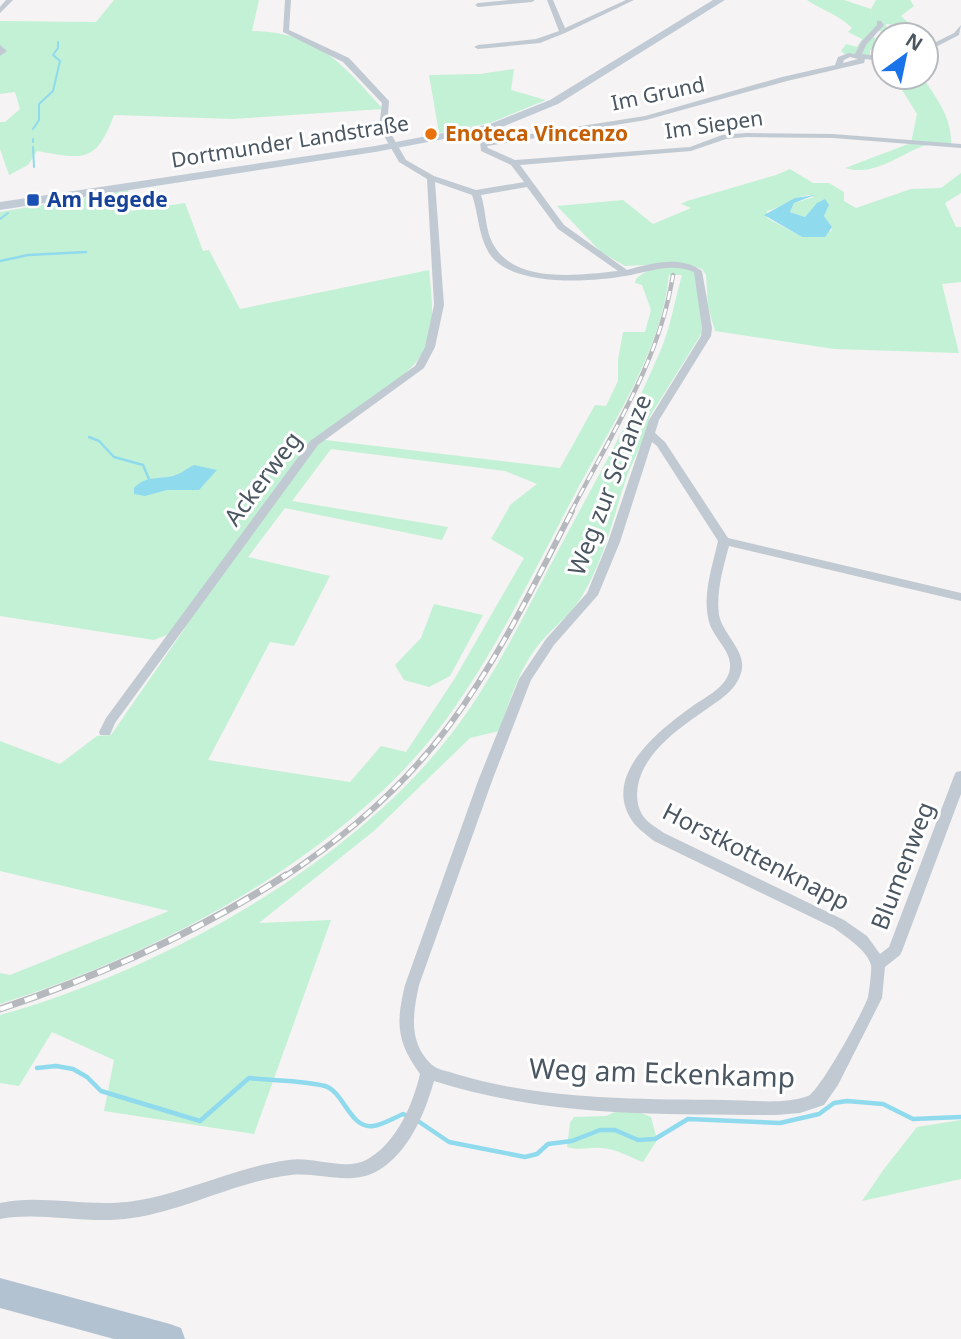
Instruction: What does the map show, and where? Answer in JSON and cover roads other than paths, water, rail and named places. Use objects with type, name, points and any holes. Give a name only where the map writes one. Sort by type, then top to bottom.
[{"type":"main road","name":"Dortmunder Landstraße","points":[[0,206],[395,146],[493,127],[526,116],[554,102],[720,0]]},
{"type":"main road","points":[[0,1293],[170,1339]]},
{"type":"street","points":[[0,11],[10,0]]},
{"type":"street","points":[[288,0],[285,31],[337,55],[386,103],[383,127],[403,162],[431,178],[476,193],[529,184]]},
{"type":"street","points":[[478,5],[532,0]]},
{"type":"street","points":[[550,0],[563,32]]},
{"type":"street","points":[[478,47],[537,41],[563,32],[631,0]]},
{"type":"street","points":[[940,43],[957,34],[961,27]]},
{"type":"street","points":[[860,58],[859,50],[870,39]]},
{"type":"street","points":[[0,47],[3,51],[0,54]]},
{"type":"street","name":"Im Grund","points":[[514,163],[490,153],[484,149],[483,144],[646,118],[861,61],[860,58],[870,58]]},
{"type":"street","name":"Im Siepen","points":[[514,163],[691,149],[725,137],[746,135],[833,136],[961,146]]},
{"type":"street","points":[[514,163],[561,227],[626,273]]},
{"type":"street","name":"Ackerweg","points":[[105,732],[110,721],[314,443],[419,368],[430,347],[439,305],[431,178]]},
{"type":"street","points":[[476,193],[487,243],[502,260],[546,277],[579,278],[626,273]]},
{"type":"street","name":"Weg zur Schanze","points":[[428,1072],[405,1036],[407,1009],[416,974],[485,780],[525,679],[551,642],[592,595],[614,542],[654,420],[706,335],[701,276],[695,269],[676,265],[655,266],[626,273]]},
{"type":"street","points":[[651,435],[667,453],[724,541],[961,597]]},
{"type":"street","name":"Horstkottenknapp","points":[[724,541],[713,608],[714,621],[738,665],[727,688],[661,738],[645,755],[631,777],[629,796],[635,817],[659,837],[839,924],[862,940],[877,964]]},
{"type":"street","name":"Blumenweg","points":[[832,1080],[875,998],[877,964],[895,951],[961,775]]},
{"type":"street","points":[[0,1211],[15,1208],[113,1212],[148,1207],[263,1171],[297,1166],[355,1170],[374,1165],[391,1149],[405,1127],[418,1104],[428,1072]]},
{"type":"street","name":"Weg am Eckenkamp","points":[[428,1072],[462,1084],[531,1099],[776,1108],[800,1106],[818,1100],[832,1080]]},
{"type":"water","points":[[815,195],[794,203],[790,212],[805,217],[817,203],[825,199],[829,205],[824,216],[832,227],[825,237],[802,237],[764,215],[795,198]]},
{"type":"water","points":[[194,465],[217,470],[199,490],[167,490],[145,496],[134,494],[134,488],[143,481],[176,475]]},
{"type":"waterway","points":[[33,129],[39,120],[39,104],[53,91],[60,61],[53,55],[58,48],[58,42]]},
{"type":"waterway","points":[[33,147],[34,167]]},
{"type":"waterway","points":[[0,219],[8,213]]},
{"type":"waterway","points":[[0,261],[28,255],[86,252]]},
{"type":"waterway","points":[[89,437],[99,441],[114,457],[143,465],[149,479]]},
{"type":"waterway","points":[[37,1068],[56,1066],[73,1069],[87,1077],[101,1091],[200,1121],[249,1078],[325,1086],[337,1095],[358,1122],[365,1125],[380,1124],[403,1114],[408,1116]]},
{"type":"waterway","points":[[415,1119],[449,1142],[525,1157],[537,1154],[548,1144],[572,1141],[600,1130],[615,1130],[638,1140],[655,1139],[688,1119],[780,1123],[819,1114],[834,1103],[847,1101],[883,1104],[913,1119],[961,1117]]},
{"type":"railway","points":[[571,512],[645,368],[657,338],[673,275]]},
{"type":"railway","points":[[284,877],[351,828],[393,790],[431,749],[466,702],[499,649],[572,511]]},
{"type":"railway","points":[[0,1009],[75,982],[148,951],[218,916],[286,875]]},
{"type":"place","name":"Enoteca Vincenzo","points":[[431,134]]},
{"type":"place","name":"Am Hegede","points":[[33,200]]}]
